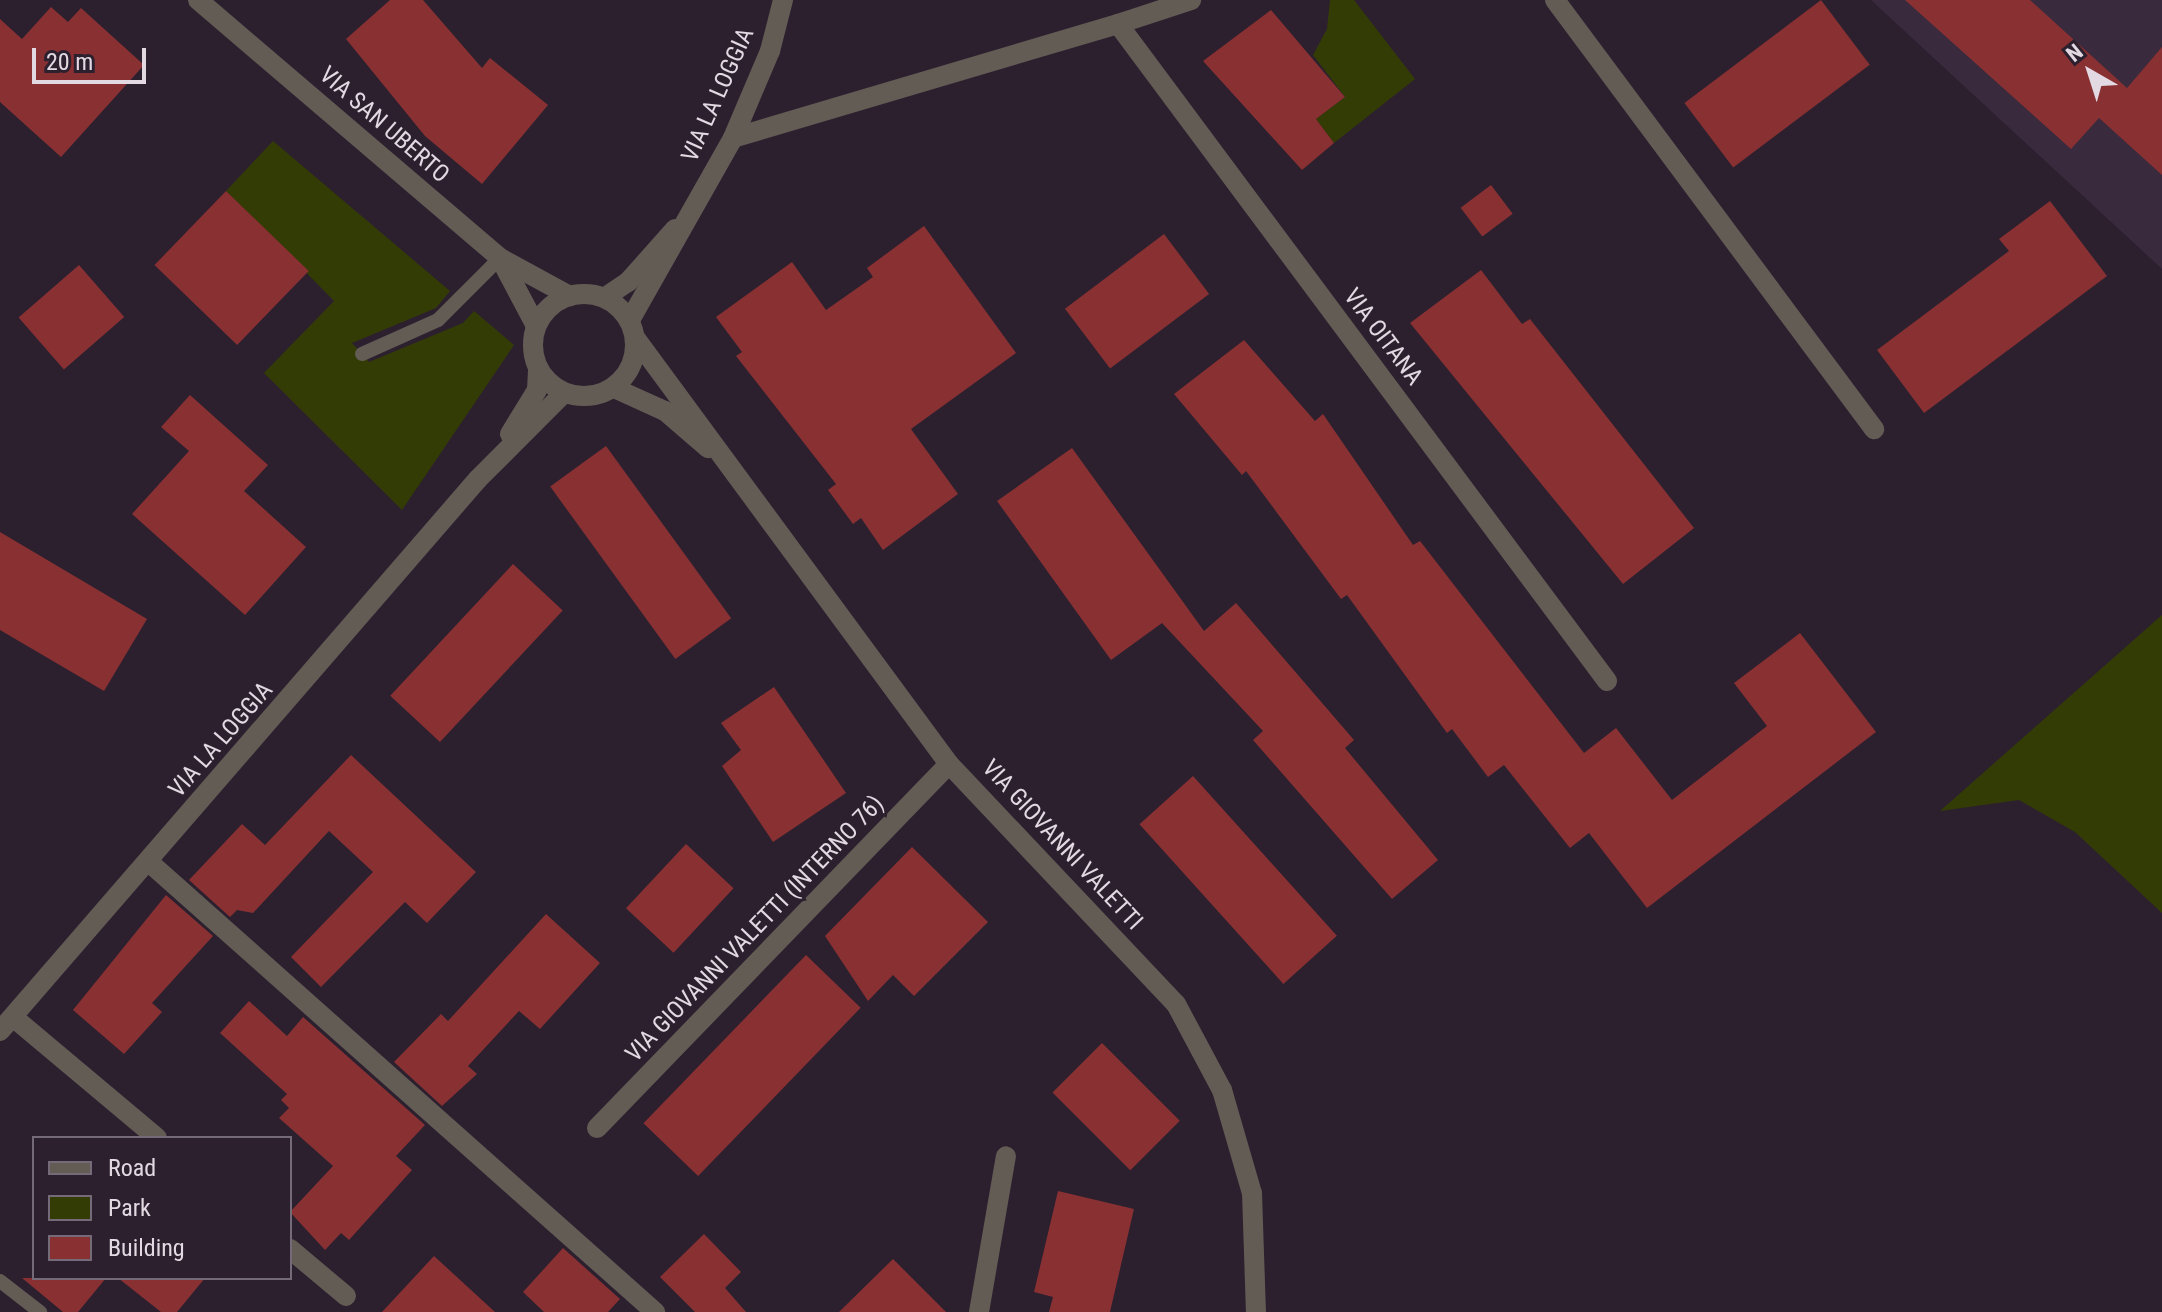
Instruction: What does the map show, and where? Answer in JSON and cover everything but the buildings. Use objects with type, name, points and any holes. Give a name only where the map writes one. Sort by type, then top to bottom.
[{"type":"street","name":"VIA SAN UBERTO","points":[[198,0],[500,258],[570,296]]},
{"type":"street","name":"VIA LA LOGGIA","points":[[614,388],[631,366],[633,330],[693,208],[733,138],[783,0]]},
{"type":"street","points":[[733,138],[1191,0]]},
{"type":"street","points":[[1555,0],[1874,429]]},
{"type":"street","name":"VIA OITANA","points":[[1118,24],[1607,681]]},
{"type":"street","name":"VIA LA LOGGIA","points":[[604,298],[628,282],[693,208]]},
{"type":"street","name":"VIA SAN UBERTO","points":[[500,258],[536,326]]},
{"type":"street","points":[[536,326],[570,296],[604,298],[633,330]]},
{"type":"street","name":"VIA LA LOGGIA","points":[[478,479],[524,414],[537,390],[536,326]]},
{"type":"street","name":"VIA GIOVANNI VALETTI","points":[[633,330],[701,422],[720,459],[949,764],[1176,1004],[1222,1090],[1252,1193],[1256,1312]]},
{"type":"street","points":[[538,368],[564,393],[598,395],[614,388]]},
{"type":"street","name":"VIA GIOVANNI VALETTI","points":[[614,388],[665,411],[720,459]]},
{"type":"street","name":"VIA LA LOGGIA","points":[[6,1024],[150,863],[478,479],[564,393]]},
{"type":"street","name":"VIA GIOVANNI VALETTI (INTERNO 76)","points":[[597,1128],[949,764]]},
{"type":"street","points":[[150,863],[655,1312]]},
{"type":"street","points":[[6,1024],[154,1136]]},
{"type":"street","points":[[979,1312],[1006,1156]]},
{"type":"street","points":[[292,1251],[346,1296]]},
{"type":"lane","points":[[362,354],[438,320],[500,258]]},
{"type":"lane","points":[[0,1281],[40,1312]]},
{"type":"shaded area","points":[[1871,0],[2162,0],[2162,269]]},
{"type":"green space","points":[[1330,0],[1354,0],[1415,79],[1334,143],[1316,119],[1345,97],[1313,55],[1327,29]]},
{"type":"green space","points":[[273,141],[450,291],[436,308],[352,343],[369,362],[463,323],[474,311],[514,345],[402,510],[264,373],[334,301],[226,191]]},
{"type":"green space","points":[[2162,615],[2162,913],[2075,832],[2019,800],[1940,811]]}]
